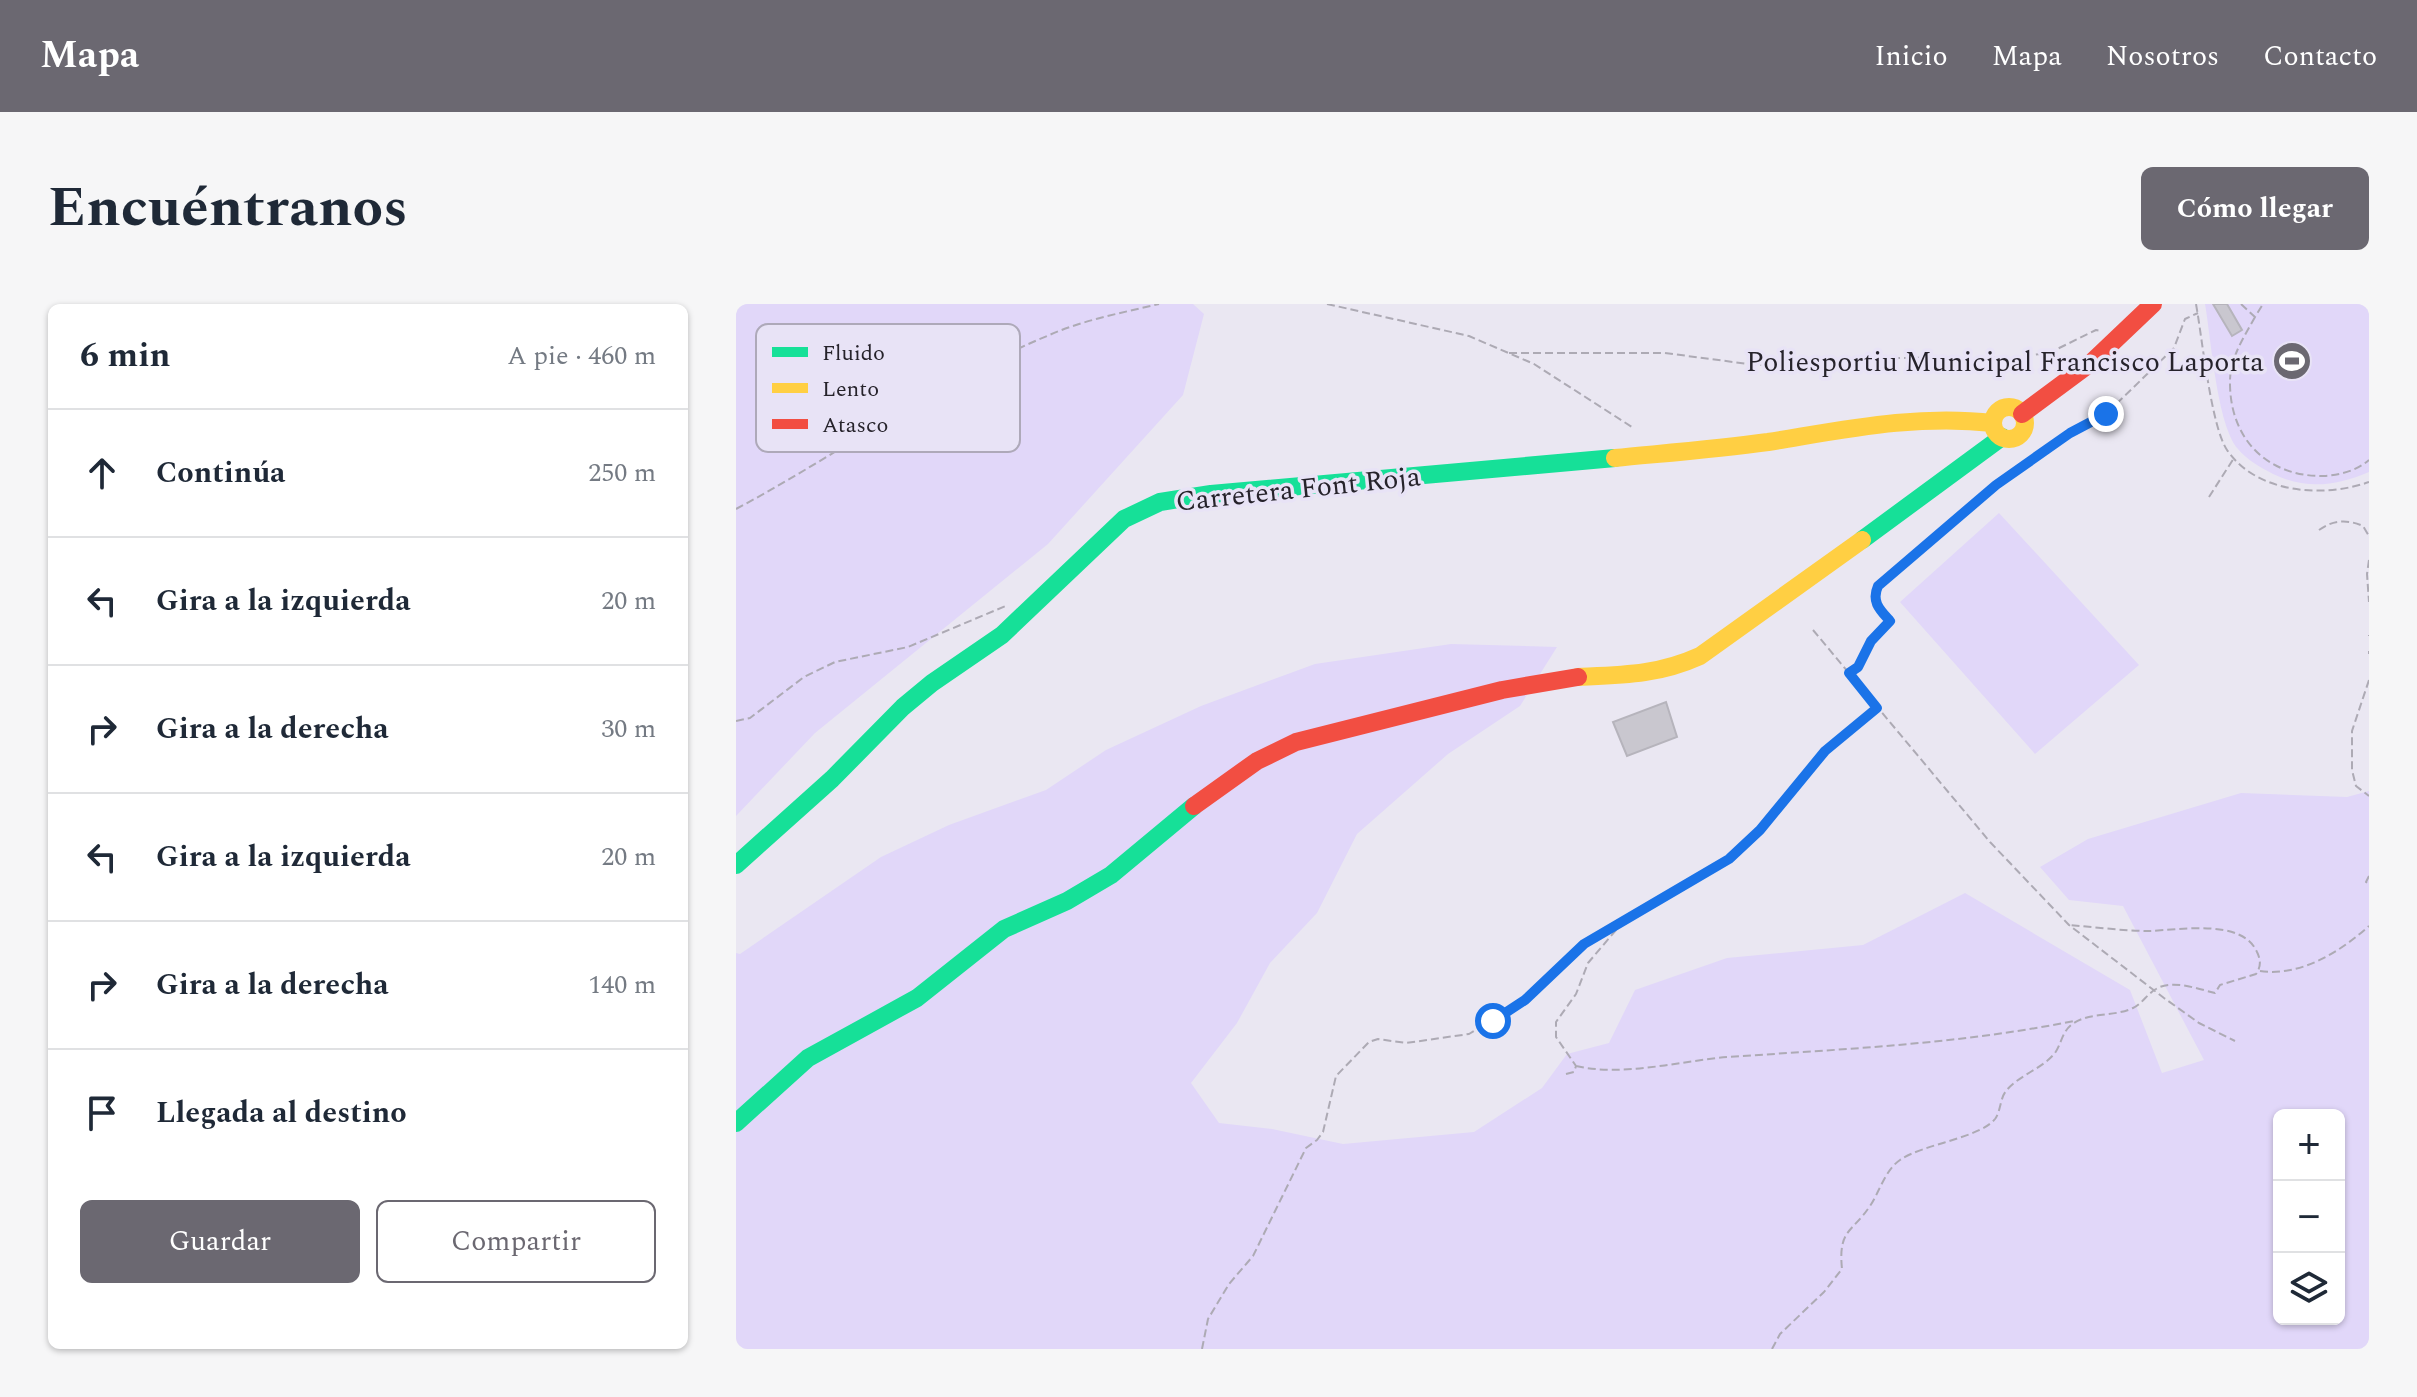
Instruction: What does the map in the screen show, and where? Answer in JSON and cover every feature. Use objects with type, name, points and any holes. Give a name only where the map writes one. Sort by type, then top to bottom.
[{"type":"street","points":[[736,1123],[808,1058],[917,998],[1004,929],[1067,901],[1111,875],[1218,787],[1257,761],[1296,742],[1502,690],[1562,678],[1647,674],[1700,656],[1752,620],[1997,430],[2012,439],[2021,434],[2025,424],[2022,414],[2075,376],[2153,304]]},
{"type":"street","name":"Carretera Font Roja","points":[[736,865],[832,779],[903,707],[1002,635],[1124,519],[1160,502],[1184,497],[1739,446],[1868,425],[1968,418],[1997,430]]},
{"type":"path","points":[[1020,348],[1049,334],[1098,318],[1159,304]]},
{"type":"path","points":[[1327,304],[1469,336],[1534,364],[1632,427]]},
{"type":"path","points":[[2196,304],[2215,414],[2223,442],[2235,457],[2251,472],[2274,484],[2306,492],[2333,492],[2369,482]]},
{"type":"path","points":[[2241,304],[2255,317]]},
{"type":"path","points":[[2263,304],[2236,352],[2230,385],[2238,423],[2251,446],[2269,463],[2307,476],[2336,475],[2361,467],[2369,460]]},
{"type":"path","points":[[1849,673],[1858,667],[1871,641],[1890,621],[1877,606],[1874,595],[1878,586],[1996,485],[2070,433],[2106,414],[2174,348],[2185,319],[2198,313]]},
{"type":"path","points":[[1509,353],[1665,353],[1756,365],[1892,358],[2016,357],[2049,353],[2096,330],[2127,331]]},
{"type":"path","points":[[736,509],[834,452]]},
{"type":"path","points":[[2209,497],[2235,457]]},
{"type":"path","points":[[2319,530],[2329,523],[2346,521],[2363,526],[2369,536]]},
{"type":"path","points":[[2369,560],[2369,602]]},
{"type":"path","points":[[736,721],[750,718],[804,677],[835,662],[908,647],[1014,603],[1029,601],[1036,604]]},
{"type":"path","points":[[1813,630],[1990,842],[2069,925],[2199,1023],[2235,1041]]},
{"type":"path","points":[[2369,680],[2352,731],[2352,770],[2356,786],[2369,796]]},
{"type":"path","points":[[1202,1349],[1208,1319],[1229,1284],[1253,1256],[1306,1148],[1323,1132],[1336,1076],[1369,1042],[1378,1039],[1406,1043],[1469,1034],[1525,1000],[1584,944],[1739,852],[1825,751],[1877,708]]},
{"type":"path","points":[[2369,876],[2366,882],[2369,884]]},
{"type":"path","points":[[1626,920],[1588,963],[1576,994],[1556,1022],[1556,1037],[1576,1066],[1599,1070],[1622,1069],[1727,1057],[1895,1046],[2076,1021],[2120,1014],[2136,1007],[2153,990],[2169,984],[2215,993],[2220,985],[2256,974],[2259,970],[2260,956],[2255,947],[2242,934],[2231,931],[2173,928],[2150,931],[2069,925]]},
{"type":"path","points":[[2259,970],[2274,973],[2294,970],[2354,940],[2369,926]]},
{"type":"path","points":[[1772,1349],[1780,1334],[1824,1292],[1842,1269],[1840,1251],[1849,1228],[1869,1207],[1899,1160],[1942,1141],[1977,1131],[1995,1119],[2005,1092],[2049,1059],[2066,1029],[2076,1021]]},
{"type":"path","points":[[1566,1074],[1574,1072],[1576,1066]]},
{"type":"shaded area","points":[[736,304],[1193,304],[1204,314],[1183,395],[1048,544],[815,733],[736,816]]},
{"type":"shaded area","name":"Poliesportiu Municipal Francisco Laporta","points":[[2205,304],[2369,304],[2369,472],[2333,483],[2297,482],[2273,474],[2238,449],[2220,402]]},
{"type":"shaded area","points":[[1999,513],[2139,665],[2035,754],[1900,602]]},
{"type":"shaded area","points":[[1451,644],[1557,647],[1520,706],[1448,754],[1357,834],[1317,913],[1270,963],[1237,1023],[1191,1083],[1219,1123],[1272,1129],[1343,1144],[1474,1132],[1542,1088],[1567,1054],[1609,1043],[1635,990],[1727,958],[1863,945],[1965,893],[2130,990],[2162,1073],[2204,1060],[2123,906],[2069,900],[2040,867],[2088,839],[2241,793],[2347,797],[2369,791],[2369,1349],[736,1349],[736,953],[740,954],[881,857],[949,825],[1046,790],[1106,750],[1201,706],[1315,664]]},
{"type":"building","points":[[2213,304],[2227,304],[2242,330],[2232,336]]},
{"type":"building","points":[[1666,702],[1677,737],[1627,756],[1613,722]]},
{"type":"traffic: fast","points":[[1862,540],[2002,437]]},
{"type":"traffic: fast","points":[[736,865],[832,779],[903,707],[1002,635],[1124,519],[1160,502],[1211,494],[1615,458]]},
{"type":"traffic: fast","points":[[736,1123],[808,1058],[917,998],[1004,929],[1067,901],[1111,875],[1194,806]]},
{"type":"traffic: slow","points":[[2009,407],[2020,412],[2025,423],[2020,434],[2009,439],[1998,434],[1993,423],[1998,412],[2009,407]]},
{"type":"traffic: slow","points":[[1615,458],[1749,444],[1908,422],[1993,423]]},
{"type":"traffic: slow","points":[[1578,677],[1655,670],[1700,656],[1862,540]]},
{"type":"traffic: jam","points":[[2022,414],[2092,362],[2153,304]]},
{"type":"traffic: jam","points":[[1194,806],[1257,761],[1296,742],[1502,690],[1578,677]]},
{"type":"place","name":"Poliesportiu Municipal Francisco Laporta","points":[[2292,361]]},
{"type":"route","points":[[1493,1021],[1525,1000],[1584,944],[1739,852],[1825,751],[1877,708],[1849,673],[1858,667],[1871,641],[1890,621],[1877,606],[1874,595],[1878,586],[1996,485],[2070,433],[2106,414]]}]
